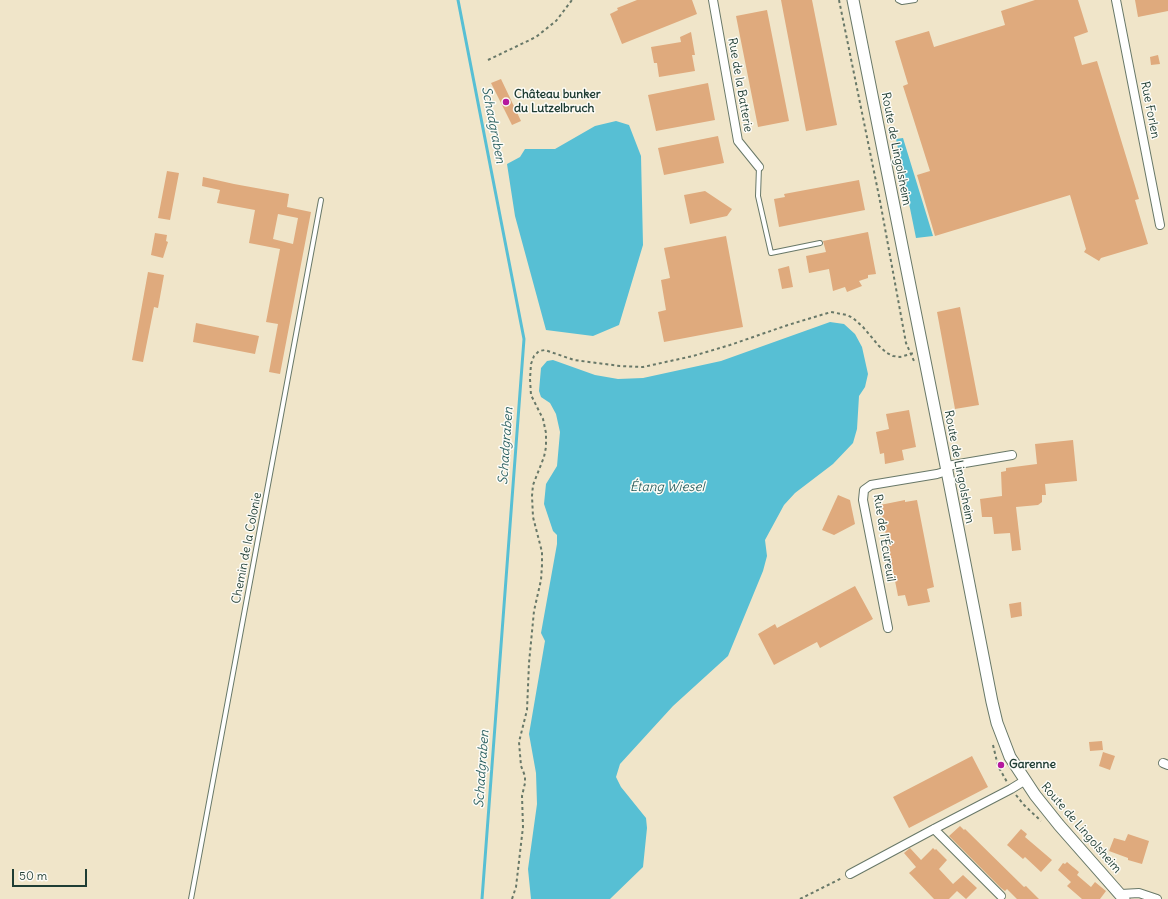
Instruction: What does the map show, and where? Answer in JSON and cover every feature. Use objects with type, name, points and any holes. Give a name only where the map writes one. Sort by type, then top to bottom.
[{"type":"main road","name":"Route de Lingolsheim","points":[[853,0],[947,469],[994,713],[1005,746],[1024,781],[1058,825],[1122,896]]},
{"type":"street","name":"Rue de la Batterie","points":[[713,0],[738,141],[759,166]]},
{"type":"street","name":"Rue Forlen","points":[[1116,0],[1160,225]]},
{"type":"street","points":[[947,469],[1012,455]]},
{"type":"street","name":"Rue de l'Écureuil","points":[[888,628],[863,500],[864,490],[871,485],[937,474],[947,469]]},
{"type":"street","points":[[850,874],[1011,790],[1024,781]]},
{"type":"street","points":[[934,829],[1002,896]]},
{"type":"street","points":[[1122,896],[1139,893],[1157,899]]},
{"type":"lane","points":[[898,0],[902,2],[915,0]]},
{"type":"lane","points":[[759,166],[758,196],[771,253],[820,243]]},
{"type":"lane","name":"Chemin de la Colonie","points":[[191,899],[321,200]]},
{"type":"path","points":[[488,60],[536,37],[556,21],[572,0]]},
{"type":"path","points":[[512,899],[516,887],[523,827],[522,796],[525,783],[525,776],[521,766],[519,742],[527,710],[529,663],[534,611],[541,580],[542,565],[542,552],[532,512],[532,496],[533,486],[545,452],[546,433],[543,420],[531,395],[531,364],[534,356],[539,351],[545,350],[574,360],[620,366],[643,367],[730,346],[788,325],[831,312],[853,318],[863,327],[879,346],[893,356],[923,351]]},
{"type":"path","points":[[800,899],[850,874]]},
{"type":"water","points":[[616,121],[629,125],[641,156],[643,245],[619,325],[593,336],[546,330],[515,216],[507,164],[520,157],[525,149],[555,149],[595,126]]},
{"type":"water","points":[[903,138],[933,236],[916,238],[896,139]]},
{"type":"water","name":"Étang Wiesel","points":[[830,322],[844,324],[855,334],[862,347],[868,374],[865,387],[859,396],[857,429],[853,443],[833,464],[795,493],[784,505],[765,540],[767,556],[763,571],[728,656],[673,706],[620,764],[616,777],[621,787],[646,818],[647,828],[643,867],[610,899],[531,899],[528,869],[537,804],[536,773],[529,734],[545,641],[541,633],[557,544],[557,535],[553,531],[544,504],[546,484],[557,466],[560,432],[556,414],[550,403],[541,397],[539,391],[541,368],[547,361],[553,360],[595,375],[618,379],[643,378],[721,361]]},
{"type":"building","points":[[637,0],[692,0],[697,14],[622,44],[610,14],[618,10],[617,8]]},
{"type":"building","points":[[781,0],[812,0],[837,125],[806,131]]},
{"type":"building","points":[[1035,0],[1078,0],[1088,32],[1074,37],[1082,65],[1097,61],[1139,199],[1135,200],[1148,244],[1101,258],[1099,261],[1084,252],[1086,249],[1070,195],[935,236],[917,175],[930,171],[903,86],[908,84],[895,41],[929,31],[934,47],[1005,25],[1001,11]]},
{"type":"building","points":[[1135,0],[1168,0],[1168,11],[1138,17]]},
{"type":"building","points":[[767,10],[789,121],[758,127],[736,16]]},
{"type":"building","points":[[691,32],[695,55],[692,55],[695,71],[659,77],[657,63],[654,63],[651,47],[681,42],[680,37]]},
{"type":"building","points":[[1158,55],[1160,64],[1151,65],[1150,57]]},
{"type":"building","name":"Château bunker du Lutzelbruch","points":[[501,79],[521,121],[512,125],[491,83]]},
{"type":"building","points":[[708,83],[715,120],[656,131],[648,95]]},
{"type":"building","points":[[718,136],[724,163],[664,175],[658,148]]},
{"type":"building","points":[[167,171],[179,173],[170,220],[158,218]]},
{"type":"building","points":[[203,177],[289,194],[287,207],[311,212],[280,374],[269,372],[278,324],[266,322],[280,249],[249,243],[255,210],[217,203],[220,190],[202,186]],"holes":[[[278,214],[298,218],[293,244],[273,239]]]},
{"type":"building","points":[[859,180],[865,210],[779,227],[774,199],[785,197],[784,194]]},
{"type":"building","points":[[705,191],[732,209],[727,216],[690,224],[684,195]]},
{"type":"building","points":[[868,232],[876,274],[868,275],[868,278],[859,281],[862,286],[847,292],[845,287],[833,291],[829,269],[809,273],[806,256],[826,252],[823,241]]},
{"type":"building","points":[[155,233],[167,235],[166,241],[168,242],[163,258],[151,255]]},
{"type":"building","points":[[726,236],[743,327],[664,342],[658,312],[666,310],[661,280],[670,278],[664,248]]},
{"type":"building","points":[[789,266],[793,287],[782,289],[778,269]]},
{"type":"building","points":[[148,272],[164,275],[158,308],[154,307],[143,362],[132,360]]},
{"type":"building","points":[[960,307],[979,405],[955,409],[937,312]]},
{"type":"building","points":[[196,323],[259,336],[255,354],[193,342]]},
{"type":"building","points":[[909,410],[916,447],[902,450],[904,460],[885,464],[884,453],[880,454],[876,432],[889,429],[886,414]]},
{"type":"building","points":[[1073,440],[1077,481],[1045,484],[1046,495],[1042,495],[1042,502],[1038,505],[1016,507],[1021,550],[1012,551],[1010,533],[994,534],[992,517],[982,517],[980,499],[1002,496],[1001,472],[1006,471],[1006,468],[1037,464],[1035,444]]},
{"type":"building","points":[[838,495],[850,500],[855,524],[834,535],[822,530]]},
{"type":"building","points":[[905,500],[905,502],[917,500],[934,587],[927,589],[930,602],[908,606],[905,595],[898,596],[880,505]]},
{"type":"building","points":[[855,586],[873,619],[820,648],[817,642],[774,665],[758,634],[775,624],[777,628]]},
{"type":"building","points":[[1021,602],[1022,616],[1011,618],[1009,604]]},
{"type":"building","points":[[1102,741],[1103,750],[1090,751],[1089,742]]},
{"type":"building","points":[[1103,752],[1115,756],[1110,770],[1099,766]]},
{"type":"building","points":[[972,756],[988,787],[909,828],[893,797]]},
{"type":"building","points":[[960,826],[964,830],[965,829],[1024,887],[1026,886],[1039,899],[1017,899],[1007,889],[1005,891],[1001,888],[949,836]]},
{"type":"building","points":[[1021,829],[1027,834],[1025,837],[1052,860],[1041,872],[1025,857],[1023,859],[1007,845]]},
{"type":"building","points":[[1128,834],[1149,841],[1142,864],[1128,860],[1128,858],[1109,851],[1114,838],[1125,841]]},
{"type":"building","points":[[910,848],[921,860],[933,848],[935,850],[936,849],[947,860],[939,869],[953,884],[963,875],[977,888],[966,899],[957,891],[949,899],[934,899],[909,873],[916,867],[904,853]]},
{"type":"building","points":[[1067,862],[1079,872],[1077,875],[1091,887],[1095,882],[1106,891],[1100,899],[1082,899],[1067,886],[1071,882],[1058,870],[1063,863],[1065,864]]},
{"type":"waterway","name":"Schadgraben","points":[[458,0],[524,339],[482,899]]},
{"type":"place","name":"Château bunker du Lutzelbruch","points":[[506,102]]},
{"type":"place","name":"Garenne","points":[[1001,765]]}]
